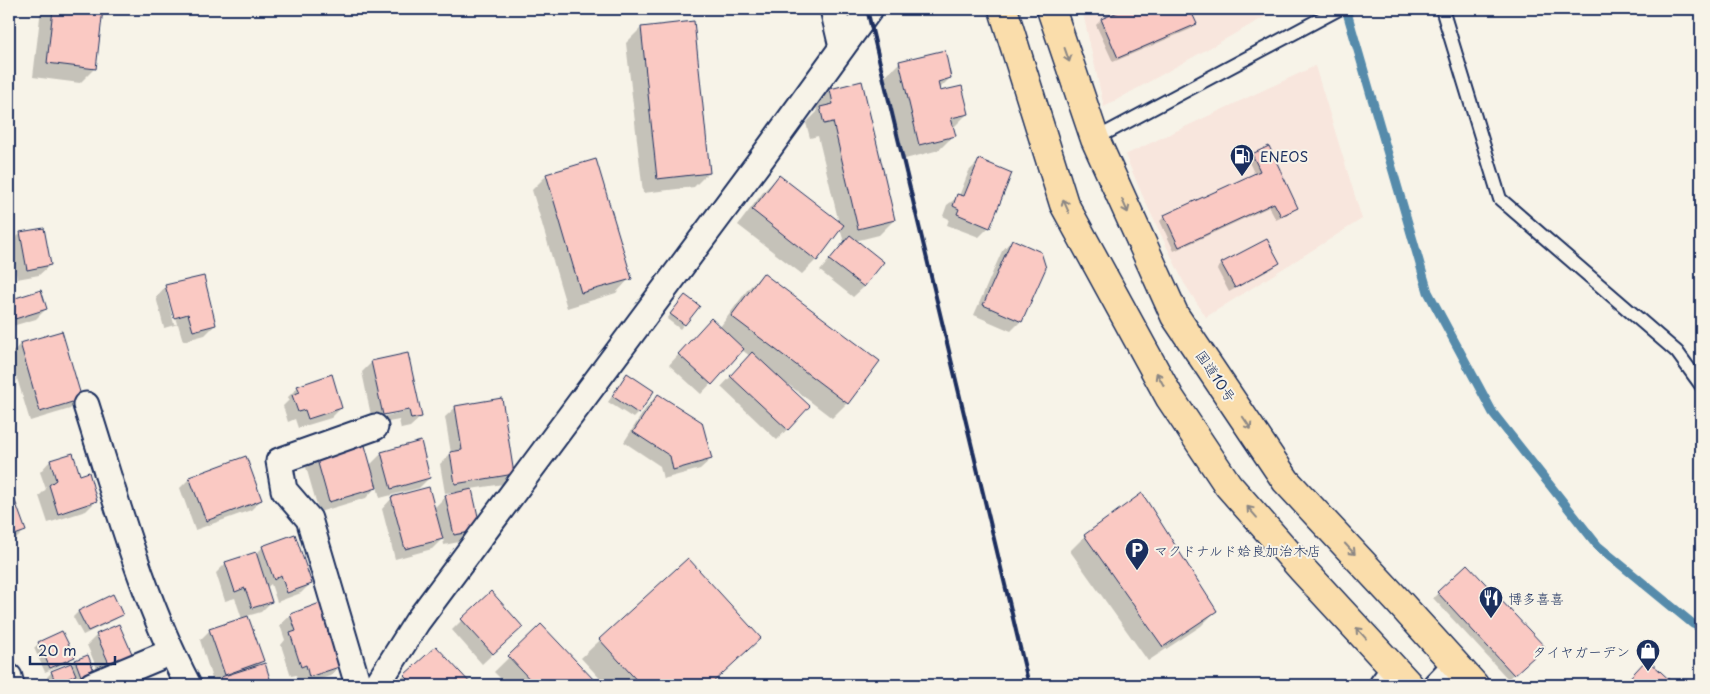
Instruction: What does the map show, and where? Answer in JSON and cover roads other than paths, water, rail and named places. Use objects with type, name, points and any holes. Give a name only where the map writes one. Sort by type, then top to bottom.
[{"type":"highway","points":[[1003,9],[1064,204],[1170,398],[1228,484],[1395,680]]},
{"type":"highway","name":"国道10号","points":[[1051,9],[1106,133],[1175,316],[1286,481],[1398,600],[1474,685]]},
{"type":"street","points":[[833,9],[842,47]]},
{"type":"street","points":[[377,685],[417,622],[762,158],[870,9]]},
{"type":"street","points":[[86,405],[138,568],[170,652],[188,685]]},
{"type":"street","points":[[358,685],[309,519],[284,490],[279,461],[375,427]]},
{"type":"street","points":[[92,685],[170,652]]},
{"type":"street","points":[[1436,685],[1455,665]]},
{"type":"street","points":[[9,676],[11,685]]},
{"type":"lane","points":[[1106,133],[1339,9]]},
{"type":"lane","points":[[1442,9],[1500,200],[1676,352],[1701,385]]},
{"type":"waterway","points":[[1346,9],[1428,292],[1493,413],[1598,546],[1693,624],[1701,628]]},
{"type":"railway","points":[[867,9],[1029,685]]},
{"type":"place","name":"ENEOS","points":[[1242,177]]},
{"type":"place","name":"マクドナルド姶良加治木店","points":[[1137,571]]},
{"type":"place","name":"博多喜喜","points":[[1491,619]]},
{"type":"place","name":"タイヤガーデン","points":[[1648,672]]}]
